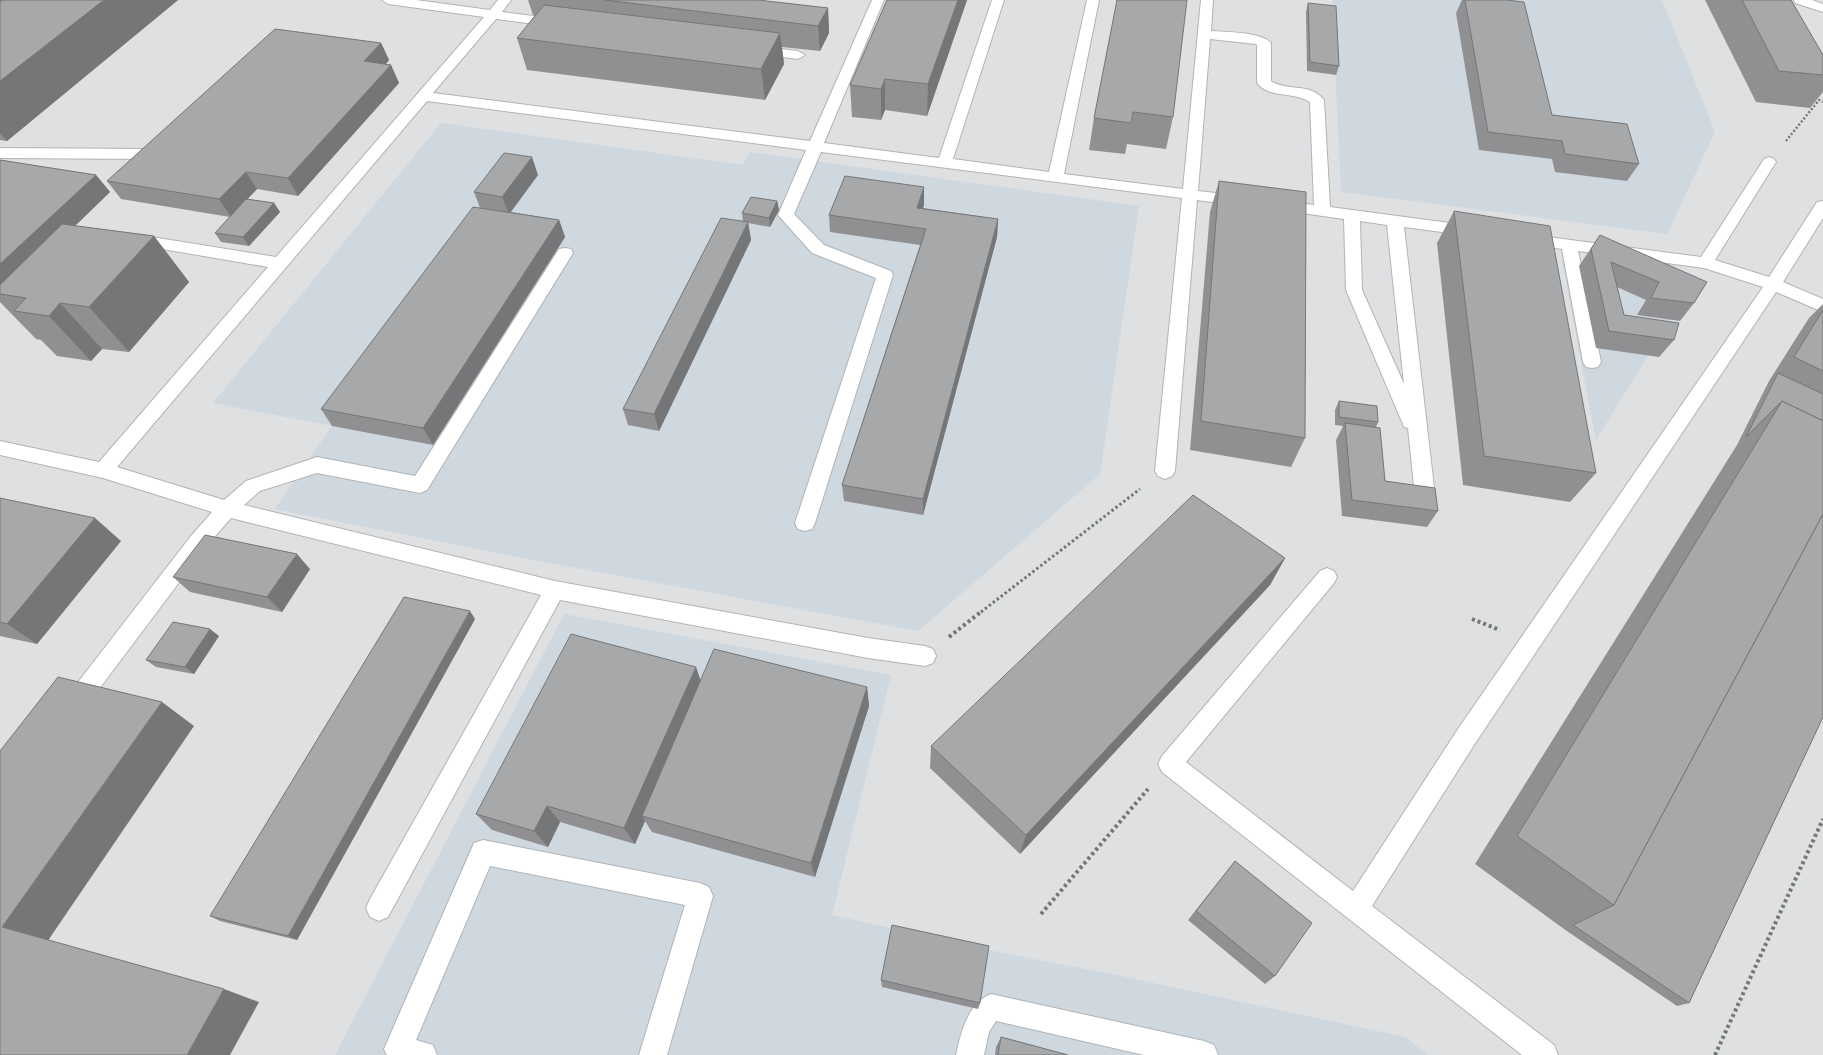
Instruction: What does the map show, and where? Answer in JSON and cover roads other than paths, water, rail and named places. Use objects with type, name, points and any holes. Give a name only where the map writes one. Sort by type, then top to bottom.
[{"type":"lane","points":[[388,0],[572,25]]},
{"type":"lane","points":[[103,470],[505,0]]},
{"type":"lane","points":[[805,523],[885,275],[818,249],[786,215],[878,0]]},
{"type":"lane","points":[[945,162],[998,0]]},
{"type":"lane","points":[[1056,176],[1094,0]]},
{"type":"lane","points":[[1165,471],[1207,0]]},
{"type":"lane","points":[[1800,0],[1823,8]]},
{"type":"lane","points":[[1204,34],[1259,40],[1264,43],[1264,83],[1273,89],[1304,92],[1317,100],[1322,211]]},
{"type":"lane","points":[[748,48],[798,55]]},
{"type":"lane","points":[[422,96],[1056,176],[1492,234]]},
{"type":"lane","points":[[2,156],[150,154]]},
{"type":"lane","points":[[1705,263],[1769,162]]},
{"type":"lane","points":[[1356,908],[1530,641],[1773,284],[1823,206]]},
{"type":"lane","points":[[1352,215],[1354,290],[1418,440]]},
{"type":"lane","points":[[1395,221],[1425,496]]},
{"type":"lane","points":[[119,236],[279,263]]},
{"type":"lane","points":[[1511,237],[1705,263],[1773,284],[1823,306]]},
{"type":"lane","points":[[1569,245],[1592,362]]},
{"type":"lane","points":[[60,723],[198,542],[227,508],[253,486],[317,464],[420,485],[565,253]]},
{"type":"lane","points":[[0,448],[103,470],[227,508],[555,590],[868,648],[925,656]]},
{"type":"lane","points":[[1327,577],[1170,764],[1544,1055]]},
{"type":"lane","points":[[379,908],[555,590]]},
{"type":"lane","points":[[423,1055],[398,1049],[483,852],[700,896],[653,1055]]},
{"type":"lane","points":[[970,1055],[974,1034],[985,1013],[991,1007],[1204,1055]]}]
